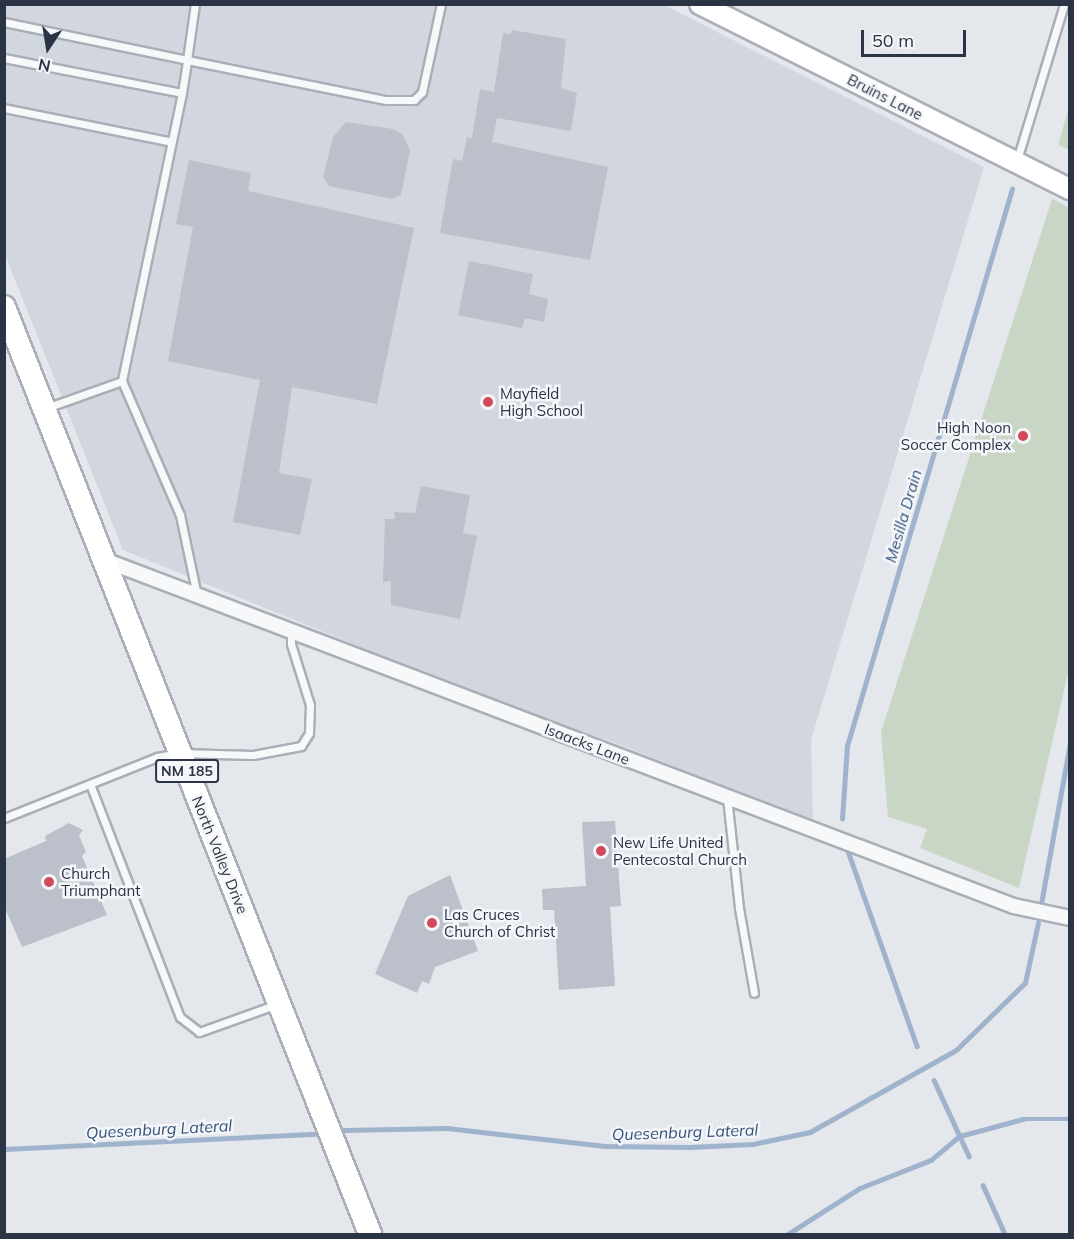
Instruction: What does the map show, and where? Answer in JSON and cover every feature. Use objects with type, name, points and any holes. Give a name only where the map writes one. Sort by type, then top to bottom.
[{"type":"main road","name":"North Valley Drive","points":[[4,307],[370,1234]]},
{"type":"street","name":"Bruins Lane","points":[[700,4],[1070,189]]},
{"type":"street","name":"Isaacks Lane","points":[[106,561],[1014,906],[1070,918]]},
{"type":"lane","points":[[195,4],[182,93],[122,381],[180,515],[197,596]]},
{"type":"lane","points":[[4,22],[397,102],[414,100],[422,92],[441,4]]},
{"type":"lane","points":[[1016,162],[1064,4]]},
{"type":"lane","points":[[4,58],[182,93]]},
{"type":"lane","points":[[4,108],[172,142]]},
{"type":"lane","points":[[45,408],[122,381]]},
{"type":"lane","points":[[4,818],[157,758],[180,753],[253,755],[301,746],[309,733],[310,705],[291,645],[291,631]]},
{"type":"lane","points":[[90,784],[180,1017],[199,1032],[279,1003]]},
{"type":"lane","points":[[727,797],[739,908],[754,993]]},
{"type":"shaded area","name":"Mayfield High School","points":[[5,5],[664,5],[984,167],[811,740],[813,822],[613,742],[490,700],[123,550],[5,255]]},
{"type":"green space","points":[[1069,107],[1069,150],[1058,145]]},
{"type":"green space","name":"High Noon Soccer Complex","points":[[1052,199],[1070,208],[1070,664],[1019,888],[920,848],[927,829],[888,817],[881,732]]},
{"type":"building","points":[[512,30],[566,39],[561,88],[577,93],[571,131],[497,118],[492,142],[608,167],[590,260],[440,233],[453,159],[462,161],[467,137],[472,138],[480,89],[494,92],[503,33],[511,34]]},
{"type":"building","points":[[346,122],[393,129],[402,134],[410,150],[401,195],[392,199],[329,186],[323,177],[333,137]]},
{"type":"building","points":[[189,160],[251,173],[248,191],[414,228],[377,404],[292,387],[279,473],[312,479],[300,535],[233,522],[260,380],[168,361],[193,227],[176,224]]},
{"type":"building","points":[[469,261],[533,274],[529,294],[548,299],[544,322],[525,318],[522,328],[458,315]]},
{"type":"building","points":[[421,486],[470,495],[463,533],[477,536],[460,619],[391,605],[391,581],[383,582],[385,519],[395,519],[394,512],[415,513]]},
{"type":"building","points":[[615,821],[621,906],[610,907],[615,986],[559,990],[554,910],[543,910],[542,889],[586,886],[582,822]]},
{"type":"building","name":"Church Triumphant","points":[[69,823],[83,830],[79,835],[86,852],[82,856],[107,915],[22,947],[4,906],[4,859],[46,841],[45,836]]},
{"type":"building","name":"Las Cruces Church of Christ","points":[[450,875],[478,951],[435,967],[429,984],[422,981],[417,993],[375,974],[408,896]]},
{"type":"waterway","name":"Mesilla Drain","points":[[842,819],[847,746],[1012,189]]},
{"type":"waterway","name":"Quesenburg Lateral","points":[[1041,904],[1070,743]]},
{"type":"waterway","name":"Mesilla Drain","points":[[848,851],[917,1046]]},
{"type":"waterway","name":"Quesenburg Lateral","points":[[344,1130],[447,1128],[605,1146],[690,1147],[753,1144],[810,1132],[956,1050],[1025,983],[1038,923]]},
{"type":"waterway","name":"Mesilla Drain","points":[[934,1080],[969,1156]]},
{"type":"waterway","points":[[788,1234],[860,1188],[931,1160],[960,1136],[1023,1119],[1070,1119]]},
{"type":"waterway","name":"Quesenburg Lateral","points":[[4,1149],[316,1134]]},
{"type":"waterway","name":"Mesilla Drain","points":[[983,1185],[1005,1234]]},
{"type":"place","name":"Mayfield High School","points":[[488,402]]},
{"type":"place","name":"High Noon Soccer Complex","points":[[1023,436]]},
{"type":"place","name":"New Life United Pentecostal Church","points":[[601,851]]},
{"type":"place","name":"Church Triumphant","points":[[49,882]]},
{"type":"place","name":"Las Cruces Church of Christ","points":[[432,923]]}]
